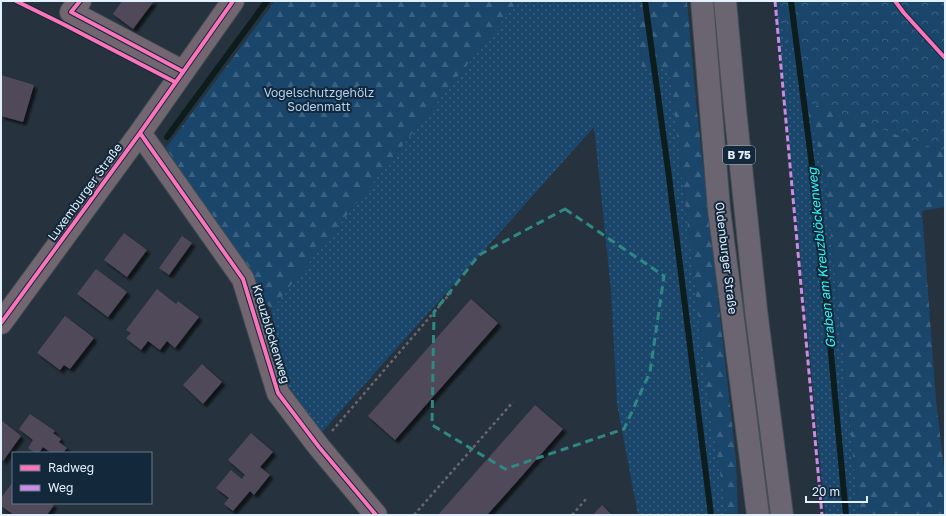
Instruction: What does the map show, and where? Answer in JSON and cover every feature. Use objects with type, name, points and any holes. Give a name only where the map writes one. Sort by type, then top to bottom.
[{"type":"highway","name":"Oldenburger Straße","points":[[702,1],[719,210],[758,515]]},
{"type":"highway","name":"Oldenburger Straße","points":[[725,1],[756,310],[782,515]]},
{"type":"street","points":[[80,1],[71,12],[182,71]]},
{"type":"street","name":"Luxemburger Straße","points":[[1,323],[140,133],[182,71],[233,1]]},
{"type":"street","name":"Kreuzblöckenweg","points":[[140,133],[243,279],[278,393],[319,447],[376,515]]},
{"type":"path","points":[[895,1],[945,58]]},
{"type":"path","points":[[319,447],[453,290]]},
{"type":"path","points":[[414,515],[513,402]]},
{"type":"path","points":[[572,515],[588,498]]},
{"type":"highlighted area","points":[[565,209],[664,276],[650,372],[624,429],[505,469],[432,425],[434,312],[479,255]]},
{"type":"green space","name":"Vogelschutzgehölz Sodenmatt","points":[[275,1],[518,1],[271,310],[166,148]]},
{"type":"green space","points":[[518,1],[636,1],[642,67],[669,67],[710,412],[727,515],[638,515],[617,404],[611,290],[594,127],[322,432],[286,389],[271,310]]},
{"type":"green space","points":[[636,1],[687,1],[696,102],[736,460],[738,515],[727,515],[710,412],[669,68],[642,67]]},
{"type":"green space","points":[[776,1],[945,1],[945,152],[804,101]]},
{"type":"green space","points":[[776,2],[824,165],[859,515],[825,515]]},
{"type":"green space","points":[[804,101],[945,152],[945,207],[922,211],[936,400],[945,477],[945,515],[859,515],[824,165]]},
{"type":"building","points":[[122,1],[154,1],[133,29],[113,14]]},
{"type":"building","points":[[1,75],[34,85],[23,122],[1,116]]},
{"type":"building","points":[[124,233],[147,250],[127,277],[104,260]]},
{"type":"building","points":[[182,236],[192,243],[169,275],[159,268]]},
{"type":"building","points":[[96,269],[127,292],[108,317],[77,294]]},
{"type":"building","points":[[157,289],[176,304],[178,301],[199,317],[175,348],[167,341],[160,350],[148,341],[141,350],[126,338],[131,333],[126,330]]},
{"type":"building","points":[[471,299],[498,323],[395,440],[368,416]]},
{"type":"building","points":[[65,316],[94,338],[70,369],[64,365],[60,370],[37,353]]},
{"type":"building","points":[[202,364],[222,382],[203,404],[183,385]]},
{"type":"building","points":[[535,405],[563,429],[521,477],[487,515],[438,515]]},
{"type":"building","points":[[30,414],[55,431],[53,433],[61,439],[59,442],[67,448],[64,452],[50,452],[43,447],[40,452],[34,452],[28,448],[33,440],[19,429]]},
{"type":"building","points":[[1,420],[21,436],[3,461],[1,459]]},
{"type":"building","points":[[251,433],[273,452],[260,467],[270,475],[254,495],[250,491],[233,511],[224,504],[229,498],[216,488],[231,470],[242,479],[245,475],[228,460]]},
{"type":"building","points":[[12,483],[12,504],[54,505],[47,515],[14,515],[1,506],[1,498]]},
{"type":"building","points":[[602,505],[612,515],[593,515]]},
{"type":"waterway","points":[[167,137],[267,1]]},
{"type":"waterway","points":[[645,1],[669,177],[711,515]]},
{"type":"waterway","name":"Graben am Kreuzblöckenweg","points":[[791,1],[818,213],[846,515]]},
{"type":"marked path","points":[[775,1],[822,515]]},
{"type":"cycle path","points":[[16,1],[175,82]]},
{"type":"cycle path","points":[[80,1],[71,12],[182,71]]},
{"type":"cycle path","points":[[1,323],[140,133],[233,1]]},
{"type":"cycle path","points":[[895,1],[945,58]]},
{"type":"cycle path","points":[[140,133],[243,279],[278,393],[319,447],[376,515]]}]
